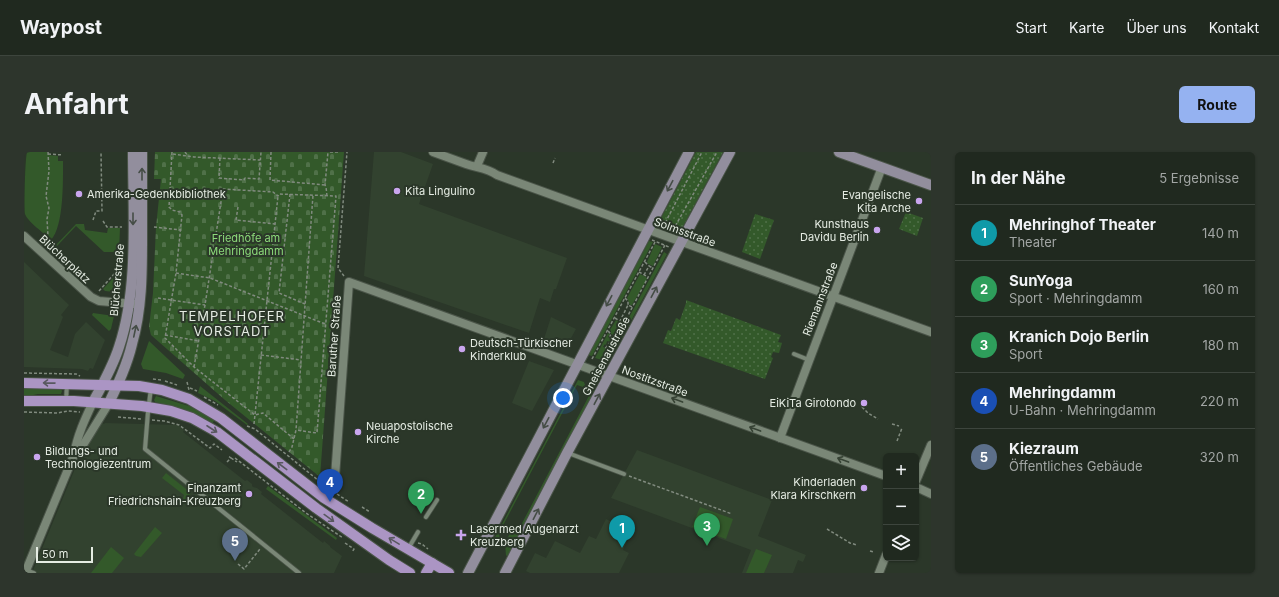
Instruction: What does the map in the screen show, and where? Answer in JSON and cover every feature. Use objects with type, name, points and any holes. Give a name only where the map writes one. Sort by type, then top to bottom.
[{"type":"main road","name":"Blücherstraße","points":[[93,402],[112,367],[119,347],[129,304],[133,244],[133,152]]},
{"type":"main road","name":"Blücherstraße","points":[[109,403],[125,369],[140,305],[142,262],[142,152]]},
{"type":"main road","name":"Gneisenaustraße","points":[[468,573],[576,364],[689,152]]},
{"type":"main road","name":"Gneisenaustraße","points":[[505,573],[567,453],[730,152]]},
{"type":"main road","points":[[839,152],[931,186]]},
{"type":"main road","points":[[24,383],[151,387],[189,399],[215,414],[324,498],[449,573]]},
{"type":"main road","points":[[24,401],[93,402],[148,407],[183,415],[202,423],[217,432],[316,508],[389,560],[410,573]]},
{"type":"main road","points":[[426,573],[432,563]]},
{"type":"street","name":"Solmsstraße","points":[[433,152],[491,171],[497,175],[931,332]]},
{"type":"street","points":[[477,166],[483,152]]},
{"type":"street","name":"Riemannstraße","points":[[780,438],[882,168]]},
{"type":"street","name":"Blücherplatz","points":[[24,236],[91,298],[99,301],[140,305]]},
{"type":"street","name":"Nostitzstraße","points":[[349,282],[883,475]]},
{"type":"street","name":"Baruther Straße","points":[[324,498],[333,486],[335,477],[349,282]]},
{"type":"street","points":[[25,571],[74,455],[75,445],[93,402]]},
{"type":"street","points":[[74,455],[80,450],[109,403]]},
{"type":"street","points":[[919,474],[931,445]]},
{"type":"street","points":[[919,488],[931,494]]},
{"type":"street","points":[[879,573],[884,561]]},
{"type":"lane","points":[[794,354],[809,358]]},
{"type":"lane","points":[[66,401],[67,384]]},
{"type":"lane","points":[[151,387],[145,449],[299,573]]},
{"type":"lane","points":[[567,453],[624,474]]},
{"type":"lane","points":[[426,517],[437,500]]},
{"type":"lane","points":[[408,549],[418,532]]},
{"type":"lane","points":[[25,571],[34,573]]},
{"type":"path","points":[[93,220],[96,211],[102,211],[101,152]]},
{"type":"path","points":[[185,152],[188,156]]},
{"type":"path","points":[[220,158],[219,178],[244,180],[245,178],[259,179],[261,152]]},
{"type":"path","points":[[271,152],[270,180],[325,185]]},
{"type":"path","points":[[327,196],[325,185],[329,152],[338,152]]},
{"type":"path","name":"Baruther Straße","points":[[346,152],[338,268],[349,282]]},
{"type":"path","points":[[663,227],[702,152]]},
{"type":"path","points":[[673,230],[717,152]]},
{"type":"path","points":[[51,245],[48,236],[47,219],[49,208],[46,196],[49,171],[48,153],[63,155]]},
{"type":"path","points":[[255,415],[194,367],[165,338],[165,335],[176,273],[182,213],[172,210],[169,207],[173,153],[188,156],[260,160]]},
{"type":"path","points":[[553,163],[555,158]]},
{"type":"path","points":[[194,367],[206,305],[223,189],[273,192],[278,196]]},
{"type":"path","points":[[290,193],[279,293],[305,304]]},
{"type":"path","points":[[278,196],[279,194],[290,193],[336,196],[317,433],[296,430]]},
{"type":"path","points":[[289,452],[292,447],[296,430],[313,195]]},
{"type":"path","points":[[254,424],[278,196]]},
{"type":"path","points":[[238,207],[236,220],[275,224]]},
{"type":"path","points":[[103,221],[107,227],[122,227]]},
{"type":"path","points":[[154,227],[181,230]]},
{"type":"path","points":[[650,240],[672,248]]},
{"type":"path","points":[[592,359],[655,242]]},
{"type":"path","points":[[603,363],[665,245]]},
{"type":"path","points":[[644,262],[653,268]]},
{"type":"path","points":[[644,275],[649,266]]},
{"type":"path","points":[[99,291],[115,273],[120,271]]},
{"type":"path","points":[[639,272],[648,277]]},
{"type":"path","points":[[176,273],[210,278],[325,324]]},
{"type":"path","points":[[158,298],[206,305]]},
{"type":"path","points":[[620,320],[628,305],[628,301],[625,298]]},
{"type":"path","points":[[628,305],[632,307]]},
{"type":"path","points":[[615,318],[624,324]]},
{"type":"path","points":[[608,331],[611,334],[610,336],[613,338],[605,349],[609,351]]},
{"type":"path","points":[[165,335],[199,341]]},
{"type":"path","points":[[262,355],[301,360]]},
{"type":"path","points":[[24,373],[76,374],[82,377]]},
{"type":"path","points":[[187,382],[189,388],[197,392]]},
{"type":"path","points":[[862,407],[878,419]]},
{"type":"path","points":[[24,412],[57,413],[71,411]]},
{"type":"path","points":[[255,415],[263,413],[294,438]]},
{"type":"path","points":[[118,417],[164,421],[179,425],[210,448],[214,444],[222,450]]},
{"type":"path","points":[[892,424],[899,426]]},
{"type":"path","points":[[898,441],[902,428]]},
{"type":"path","points":[[233,455],[237,460],[265,482],[340,537]]},
{"type":"path","points":[[228,456],[237,462]]},
{"type":"path","points":[[227,462],[230,458]]},
{"type":"path","points":[[624,474],[732,514]]},
{"type":"path","points":[[362,507],[370,512]]},
{"type":"path","points":[[827,529],[857,545]]},
{"type":"path","points":[[345,543],[354,549],[352,552]]},
{"type":"path","points":[[238,564],[244,569],[264,544]]},
{"type":"path","points":[[870,550],[874,552]]},
{"type":"shaded area","points":[[374,152],[401,152],[433,164],[419,204],[567,258],[550,302],[540,298],[529,333],[364,276]]},
{"type":"shaded area","points":[[24,262],[69,305],[61,315],[63,317],[50,350],[68,357],[75,334],[86,322],[105,340],[93,369],[90,368],[88,371],[82,369],[24,367]]},
{"type":"shaded area","points":[[551,317],[576,329],[566,347],[544,339]]},
{"type":"shaded area","points":[[529,361],[554,370],[532,411],[512,403]]},
{"type":"shaded area","points":[[101,422],[104,424],[178,425],[184,430],[183,432],[245,481],[247,480],[253,487],[262,492],[261,494],[323,543],[324,541],[342,556],[334,573],[32,573],[79,459]]},
{"type":"shaded area","points":[[637,450],[772,500],[758,536],[806,555],[803,562],[798,560],[793,573],[742,573],[751,550],[611,498]]},
{"type":"shaded area","points":[[606,519],[630,531],[623,550],[629,553],[619,573],[530,573],[526,571],[535,553],[546,558],[555,541],[580,553],[589,536],[596,539]]},
{"type":"green space","points":[[27,152],[47,152],[48,155],[58,156],[58,161],[63,161],[61,214],[55,233],[51,240],[33,224],[25,214]]},
{"type":"green space","name":"Friedhöfe am Mehringdamm","points":[[155,152],[344,152],[320,477],[225,400],[151,335],[149,327],[153,293],[156,227],[161,179],[154,179]]},
{"type":"green space","points":[[696,152],[723,152],[679,234],[659,227],[658,224]]},
{"type":"green space","points":[[906,212],[923,218],[917,236],[899,229]]},
{"type":"green space","points":[[755,214],[774,220],[760,259],[742,252]]},
{"type":"green space","points":[[76,224],[84,224],[85,230],[107,233],[108,228],[120,228],[119,252],[104,252],[76,226],[57,246],[56,245]]},
{"type":"green space","points":[[649,241],[653,242],[592,356],[588,355]]},
{"type":"green space","points":[[655,244],[662,247],[653,266],[647,262]]},
{"type":"green space","points":[[664,252],[667,254],[612,356],[609,355]]},
{"type":"green space","points":[[640,274],[647,279],[632,305],[630,305],[627,298]]},
{"type":"green space","points":[[116,275],[119,277],[118,288],[114,292],[105,291],[103,289]]},
{"type":"green space","points":[[686,300],[781,335],[778,342],[782,343],[779,353],[773,352],[771,357],[773,358],[765,379],[663,343],[668,330],[671,331],[676,318],[680,320]]},
{"type":"green space","points":[[93,313],[114,316],[111,329],[109,331],[92,315]]},
{"type":"green space","points":[[616,320],[622,324],[616,336],[611,334],[610,330]]},
{"type":"green space","points":[[608,333],[610,334],[608,337],[612,339],[610,342],[607,341],[606,345],[605,344],[603,347],[606,348],[606,352],[602,360],[595,358]]},
{"type":"green space","points":[[149,341],[185,375],[183,379],[166,373],[143,369],[141,364]]},
{"type":"green space","points":[[578,380],[584,382],[585,385],[583,387],[577,385],[499,533],[499,545],[496,548],[492,547],[492,543]]},
{"type":"green space","points":[[589,385],[598,387],[508,555],[506,556],[505,543],[511,531],[519,529],[591,392],[587,390]]},
{"type":"green space","points":[[200,386],[248,424],[247,425],[215,401],[198,393]]},
{"type":"green space","points":[[24,388],[61,389],[62,391],[61,394],[38,394],[24,397]]},
{"type":"green space","points":[[156,396],[189,406],[214,420],[213,423],[183,409],[155,402],[154,400]]},
{"type":"green space","points":[[166,473],[191,493],[185,500],[183,499],[184,495],[162,478]]},
{"type":"green space","points":[[268,486],[337,538],[336,540],[266,489]]},
{"type":"green space","points":[[700,507],[733,519],[726,539],[692,527]]},
{"type":"green space","points":[[155,527],[162,533],[141,557],[136,556],[134,554]]},
{"type":"green space","points":[[111,547],[124,558],[112,573],[91,573]]},
{"type":"green space","points":[[756,549],[772,555],[764,573],[746,573]]},
{"type":"place","name":"Kita Lingulino","points":[[397,191]]},
{"type":"place","name":"Amerika-Gedenkbibliothek","points":[[79,194]]},
{"type":"place","name":"Evangelische Kita Arche","points":[[919,201]]},
{"type":"place","name":"Kunsthaus Davidu Berlin","points":[[877,230]]},
{"type":"place","name":"Deutsch-Türkischer Kinderklub","points":[[462,349]]},
{"type":"place","name":"EiKiTa Girotondo","points":[[864,403]]},
{"type":"place","name":"Neuapostolische Kirche","points":[[358,432]]},
{"type":"place","name":"Bildungs- und Technologiezentrum","points":[[37,457]]},
{"type":"place","name":"Kinderladen Klara Kirschkern","points":[[864,488]]},
{"type":"place","name":"Finanzamt Friedrichshain-Kreuzberg","points":[[249,494]]},
{"type":"place","name":"Mehringdamm","points":[[330,502]]},
{"type":"place","name":"SunYoga","points":[[421,514]]},
{"type":"place","name":"Lasermed Augenarzt Kreuzberg","points":[[461,535]]},
{"type":"place","name":"Kranich Dojo Berlin","points":[[707,546]]},
{"type":"place","name":"Mehringhof Theater","points":[[622,548]]},
{"type":"place","name":"Kiezraum","points":[[235,561]]},
{"type":"district","name":"TEMPELHOFER VORSTADT","points":[[232,324]]}]
